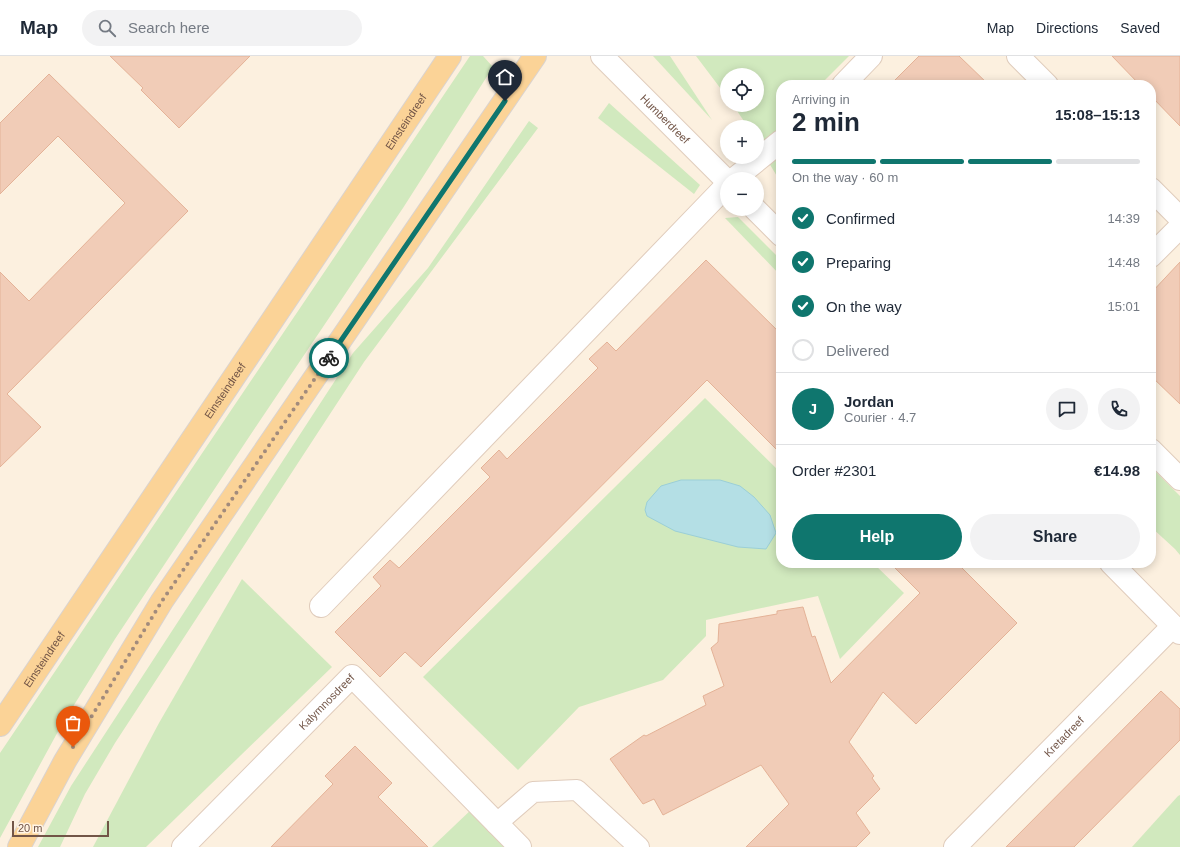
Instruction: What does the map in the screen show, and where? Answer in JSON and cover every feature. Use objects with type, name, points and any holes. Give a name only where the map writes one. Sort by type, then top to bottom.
[{"type":"main road","name":"Einsteindreef","points":[[0,725],[450,56]]},
{"type":"main road","points":[[19,847],[65,761],[162,601],[535,56]]},
{"type":"street","name":"Humberdreef","points":[[602,56],[720,175]]},
{"type":"street","points":[[848,80],[872,56]]},
{"type":"street","points":[[1018,56],[1042,80]]},
{"type":"street","points":[[743,172],[776,145]]},
{"type":"street","points":[[321,606],[720,192]]},
{"type":"street","points":[[1156,194],[1180,218]]},
{"type":"street","points":[[762,216],[776,230]]},
{"type":"street","points":[[1156,251],[1180,227]]},
{"type":"street","points":[[1156,455],[1180,479]]},
{"type":"street","points":[[1115,568],[1177,630]]},
{"type":"street","name":"Kretadreef","points":[[955,847],[1177,630]]},
{"type":"street","name":"Kalymnosdreef","points":[[183,847],[352,676],[520,847]]},
{"type":"lane","points":[[496,824],[533,792],[577,790],[639,847]]},
{"type":"green space","points":[[470,56],[483,56],[493,67],[403,208],[115,639],[61,726],[0,838],[0,753]]},
{"type":"green space","points":[[653,56],[670,56],[712,120]]},
{"type":"green space","points":[[696,56],[849,56],[825,80],[776,80],[776,175],[764,155],[764,120],[743,120],[738,112],[764,112],[764,68],[720,68],[720,88]]},
{"type":"green space","points":[[609,103],[700,185],[694,194],[598,118]]},
{"type":"green space","points":[[529,121],[538,128],[364,362],[115,743],[85,794],[60,847],[38,847],[71,786],[353,353],[428,268]]},
{"type":"green space","points":[[738,217],[776,255],[776,271],[725,218]]},
{"type":"green space","points":[[705,398],[776,468],[776,568],[878,568],[904,593],[840,659],[818,596],[706,620],[706,636],[663,680],[579,707],[518,770],[423,677]]},
{"type":"green space","points":[[1156,472],[1180,496],[1180,555],[1156,532]]},
{"type":"green space","points":[[242,579],[332,667],[146,847],[93,847],[159,723]]},
{"type":"green space","points":[[1180,795],[1180,847],[1132,847],[1178,796]]},
{"type":"green space","points":[[474,807],[513,847],[432,847]]},
{"type":"water","points":[[681,480],[720,480],[740,486],[754,497],[770,515],[776,533],[766,549],[738,547],[675,531],[647,516],[645,510],[647,502],[661,486]]},
{"type":"building","points":[[110,56],[250,56],[179,128],[141,90],[143,88]]},
{"type":"building","points":[[919,56],[959,56],[984,80],[895,80]]},
{"type":"building","points":[[1112,56],[1180,56],[1180,126],[1156,101],[1156,80],[1135,80]]},
{"type":"building","points":[[49,74],[188,211],[7,394],[41,427],[0,467],[0,272],[29,301],[125,203],[58,136],[0,194],[0,123]]},
{"type":"building","points":[[706,260],[776,329],[776,449],[707,380],[421,667],[405,652],[380,677],[335,632],[381,586],[373,577],[390,560],[399,568],[490,477],[481,468],[499,450],[507,459],[598,368],[589,359],[607,342],[616,351]]},
{"type":"building","points":[[1180,262],[1180,404],[1156,381],[1156,288]]},
{"type":"building","points":[[895,568],[962,568],[1017,623],[916,724],[883,692],[849,742],[874,776],[872,778],[880,789],[856,813],[870,833],[856,847],[746,847],[789,804],[761,765],[663,815],[654,799],[643,804],[610,759],[644,735],[646,736],[706,705],[703,696],[724,686],[711,648],[718,642],[719,624],[777,614],[777,611],[803,607],[812,637],[815,636],[831,683],[920,593]]},
{"type":"building","points":[[1161,691],[1180,709],[1180,740],[1074,847],[1006,847]]},
{"type":"building","points":[[355,746],[392,783],[378,797],[428,847],[271,847],[333,784],[325,776]]},
{"type":"way so far","points":[[73,747],[162,601],[329,358]]},
{"type":"route","points":[[329,358],[505,101]]}]
